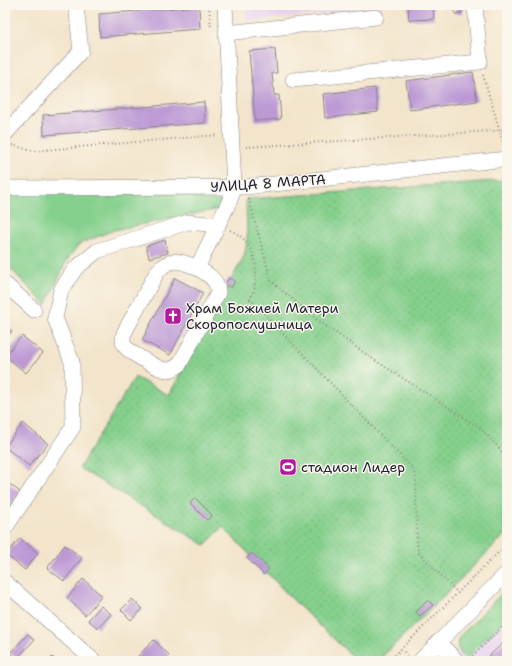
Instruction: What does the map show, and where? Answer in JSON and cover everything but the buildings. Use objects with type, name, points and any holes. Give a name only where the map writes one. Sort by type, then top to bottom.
[{"type":"street","points":[[5,134],[81,51],[76,5]]},
{"type":"street","points":[[197,268],[230,200],[240,187],[232,149],[225,5]]},
{"type":"street","points":[[292,80],[480,62],[475,5]]},
{"type":"street","points":[[226,33],[376,17]]},
{"type":"street","name":"УЛИЦА 8 МАРТА","points":[[5,188],[240,187],[506,154]]},
{"type":"street","points":[[5,528],[73,427],[72,362],[55,318],[61,290],[75,269],[97,251],[188,222],[218,225]]},
{"type":"street","points":[[173,261],[188,264],[197,268],[210,276],[218,288],[218,293],[179,365],[174,369],[162,369],[124,347],[122,340],[124,333],[157,272],[164,264],[173,261]]},
{"type":"street","points":[[5,284],[34,310]]},
{"type":"street","points":[[420,661],[507,572]]},
{"type":"street","points":[[5,582],[94,661]]},
{"type":"street","points":[[438,642],[457,661]]},
{"type":"path","points":[[480,62],[498,131],[506,154]]},
{"type":"path","points":[[5,142],[33,151],[220,135],[232,149],[507,130]]},
{"type":"path","points":[[240,187],[271,281],[316,319],[479,427],[507,457]]},
{"type":"path","points":[[218,225],[234,232],[247,241],[254,258],[257,280],[250,299],[413,469],[416,479],[417,546],[419,552],[458,593]]},
{"type":"path","points":[[389,661],[507,544]]},
{"type":"path","points":[[467,661],[507,622]]},
{"type":"shaded area","points":[[246,5],[383,5],[383,9],[247,21]]},
{"type":"shaded area","points":[[507,601],[507,661],[464,661],[456,653]]},
{"type":"green space","points":[[507,180],[507,533],[378,661],[357,661],[295,602],[223,527],[205,545],[79,468],[135,377],[169,395],[244,256],[247,241],[246,199]]},
{"type":"green space","points":[[223,192],[226,197],[219,209],[114,230],[79,244],[67,260],[46,305],[5,263],[5,193]]},
{"type":"green space","points":[[507,588],[507,618],[466,659],[458,649],[457,644],[459,637]]},
{"type":"place","name":"Храм Божией Матери Скоропослушница","points":[[173,316]]},
{"type":"place","name":"стадион Лидер","points":[[288,467]]}]
